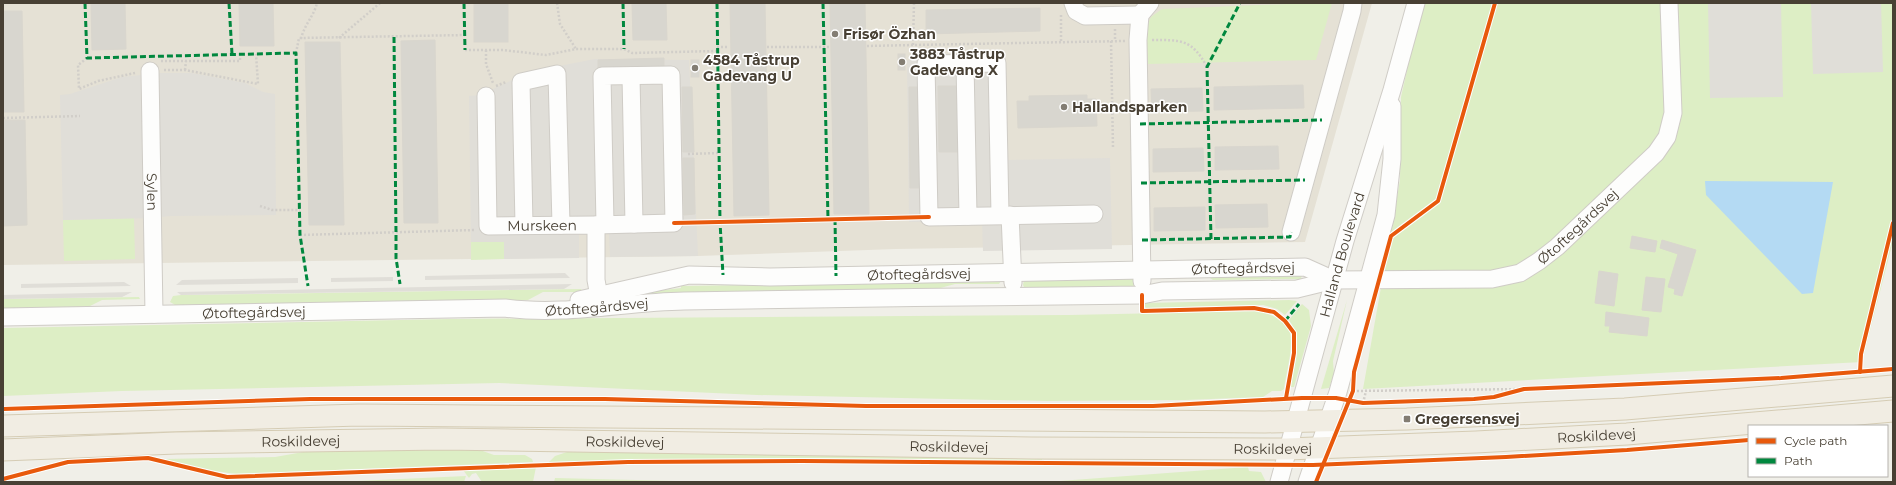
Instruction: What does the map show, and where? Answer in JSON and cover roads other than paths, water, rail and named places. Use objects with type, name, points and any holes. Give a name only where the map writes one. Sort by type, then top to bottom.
[{"type":"main road","name":"Roskildevej","points":[[3,426],[359,415],[1016,422],[1328,421],[1625,409],[1893,386]]},
{"type":"main road","name":"Roskildevej","points":[[3,450],[176,443],[442,439],[1038,448],[1287,449],[1476,442],[1627,434],[1893,411]]},
{"type":"street","points":[[1291,232],[1353,3]]},
{"type":"street","name":"Halland Boulevard","points":[[1287,449],[1345,241],[1392,90],[1416,3]]},
{"type":"street","name":"Øtoftegårdsvej","points":[[3,317],[505,308],[519,304],[600,302],[1142,295],[1162,291],[1302,288],[1334,280],[1492,279],[1520,273],[1539,261],[1557,247],[1656,153],[1666,137],[1673,113],[1669,3]]},
{"type":"street","points":[[1067,7],[1086,16],[1145,9],[1138,40],[1142,295]]},
{"type":"street","points":[[965,63],[968,216]]},
{"type":"street","points":[[1013,296],[1012,272],[1005,215],[997,63],[926,64],[929,217],[1005,215],[1094,214]]},
{"type":"street","name":"Sylen","points":[[153,66],[154,314]]},
{"type":"street","points":[[524,225],[521,82],[558,74],[561,225]]},
{"type":"street","name":"Murskeen","points":[[486,96],[488,226],[674,223],[671,75],[631,76]]},
{"type":"street","points":[[600,224],[602,76],[631,76],[634,224]]},
{"type":"street","name":"Halland Boulevard","points":[[1328,421],[1344,395],[1368,280],[1386,215],[1392,159],[1392,90]]},
{"type":"street","name":"Murskeen","points":[[600,224],[596,280],[600,302]]},
{"type":"street","name":"Øtoftegårdsvej","points":[[600,302],[689,275],[770,277],[1305,267],[1334,280]]},
{"type":"street","points":[[1307,482],[1328,421]]},
{"type":"street","points":[[1279,482],[1287,449]]},
{"type":"water","points":[[1705,181],[1833,182],[1813,293],[1802,294],[1706,195]]},
{"type":"place","name":"Frisør Özhan","points":[[835,34]]},
{"type":"place","name":"3883 Tåstrup Gadevang X","points":[[902,62]]},
{"type":"place","name":"4584 Tåstrup Gadevang U","points":[[695,68]]},
{"type":"place","name":"Hallandsparken","points":[[1064,107]]},
{"type":"place","name":"Gregersensvej","points":[[1407,419]]}]
